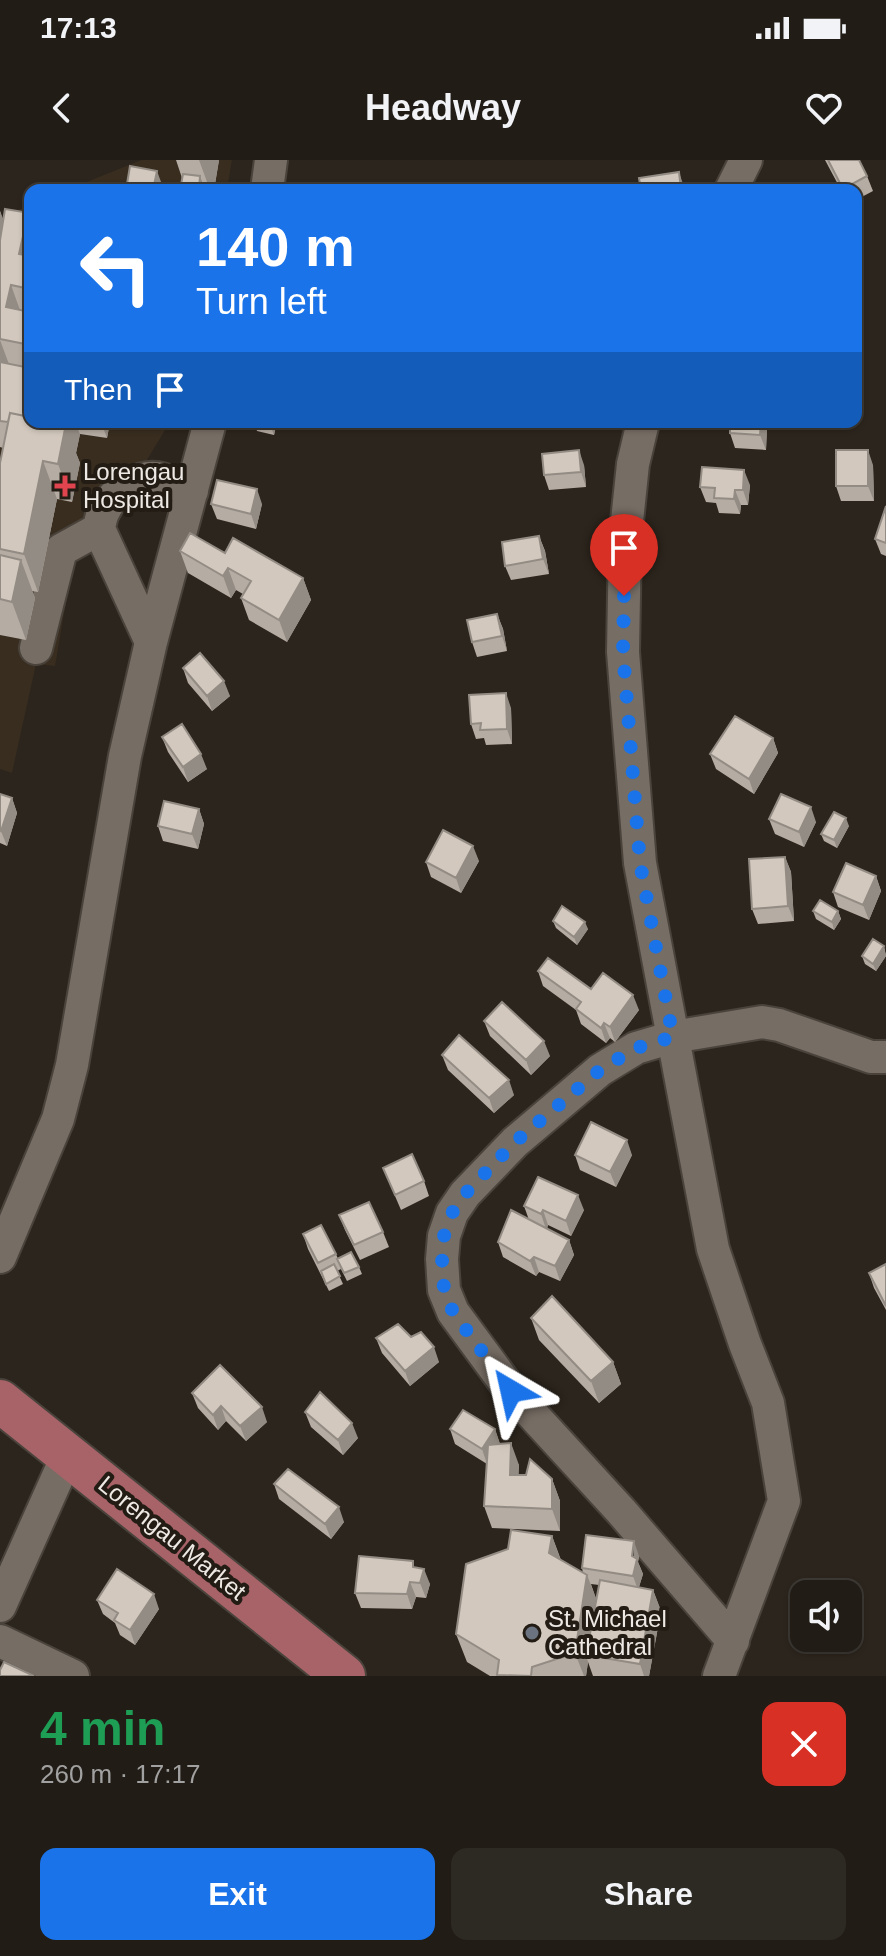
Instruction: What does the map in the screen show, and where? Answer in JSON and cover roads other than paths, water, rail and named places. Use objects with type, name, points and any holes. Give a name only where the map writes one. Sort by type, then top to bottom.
[{"type":"main road","name":"Lorengau Market","points":[[0,1401],[344,1676]]},
{"type":"street","points":[[268,184],[271,160]]},
{"type":"street","points":[[734,184],[746,160]]},
{"type":"street","points":[[0,1257],[58,1119],[72,1065],[125,756],[151,642],[208,428]]},
{"type":"street","points":[[642,428],[633,464],[625,540],[623,652],[640,863],[713,1249],[768,1403],[784,1501],[719,1676]]},
{"type":"street","points":[[151,642],[99,529],[103,512],[122,490],[149,478],[161,478],[192,491]]},
{"type":"street","points":[[36,648],[61,550],[99,529]]},
{"type":"street","points":[[733,1641],[621,1511],[511,1391],[453,1312],[444,1290],[444,1236],[452,1213],[465,1194],[515,1142],[600,1070],[636,1048],[673,1037],[762,1022],[871,1057],[886,1057]]},
{"type":"street","points":[[0,1606],[68,1454]]},
{"type":"street","points":[[0,1641],[73,1676]]},
{"type":"place","name":"Lorengau Hospital","points":[[65,486]]},
{"type":"place","name":"St. Michael Cathedral","points":[[532,1633]]}]
